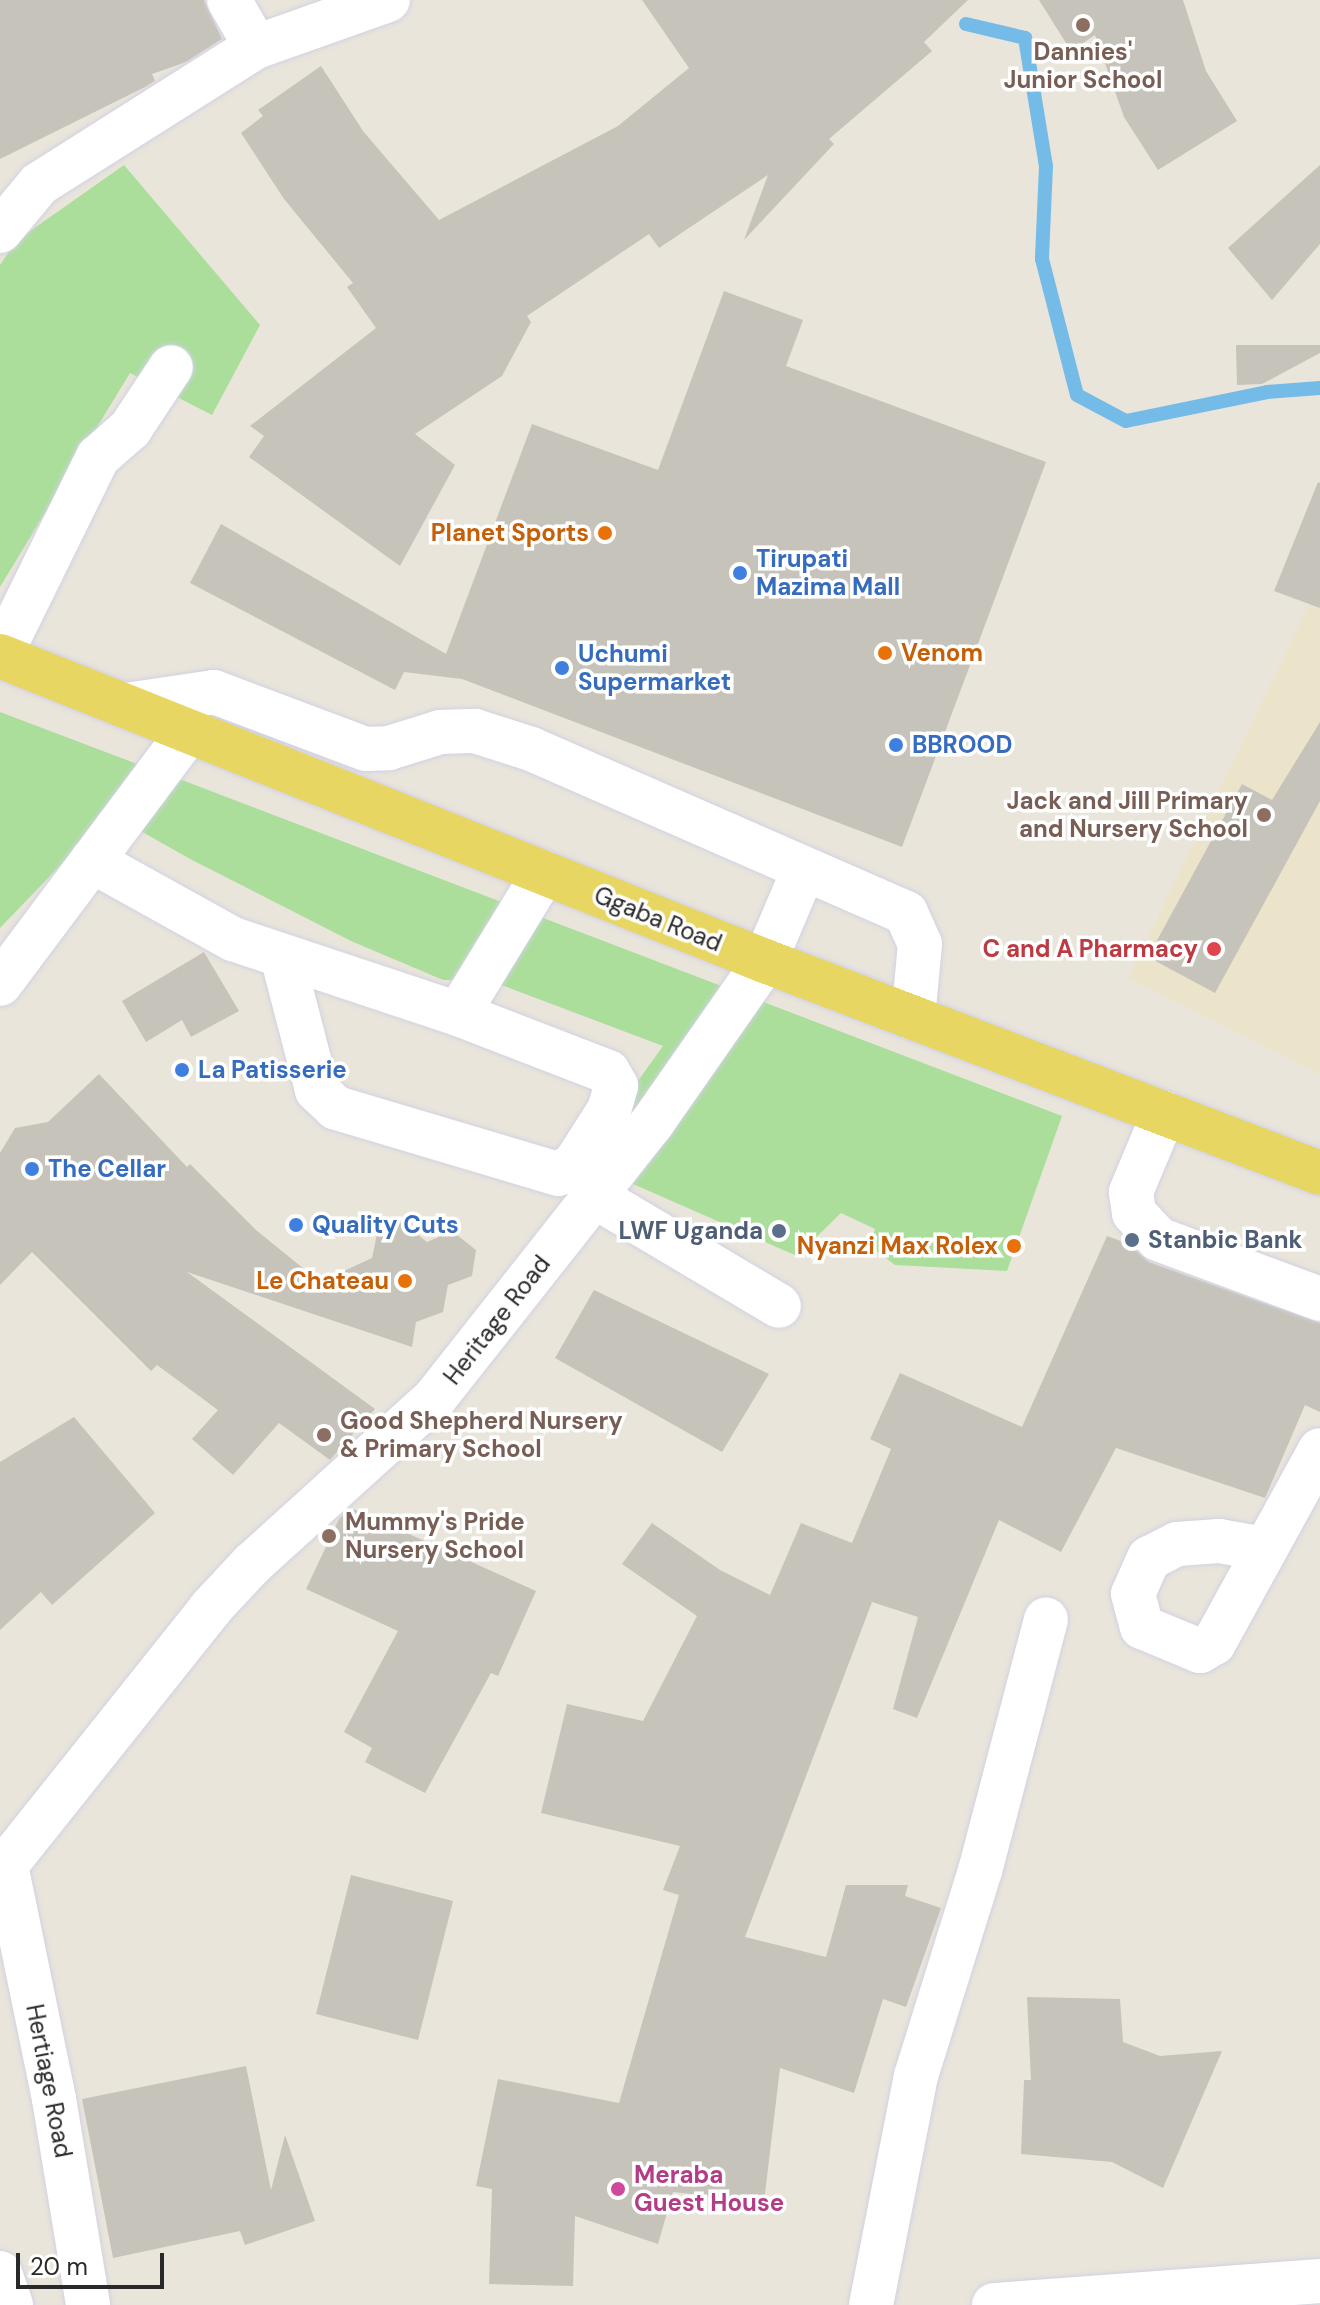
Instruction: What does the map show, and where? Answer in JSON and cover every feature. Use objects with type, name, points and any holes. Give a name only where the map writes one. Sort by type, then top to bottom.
[{"type":"main road","name":"Ggaba Road","points":[[0,656],[765,961],[1320,1173]]},
{"type":"street","points":[[229,0],[256,47]]},
{"type":"street","points":[[0,231],[39,184],[256,47],[388,0]]},
{"type":"street","points":[[0,656],[98,457],[130,429],[171,367]]},
{"type":"street","points":[[126,705],[214,692],[366,749],[475,731],[531,749],[804,869],[914,922],[921,957],[913,1018]]},
{"type":"street","points":[[0,984],[189,731]]},
{"type":"street","points":[[92,861],[233,939],[458,1014],[608,1072],[616,1086],[609,1110],[574,1165],[558,1174],[336,1108],[317,1090],[282,956]]},
{"type":"street","name":"Heritage Road","points":[[3,1862],[210,1609],[434,1399],[594,1196],[765,961],[804,869]]},
{"type":"street","points":[[458,1014],[544,873]]},
{"type":"street","points":[[1164,1113],[1131,1192],[1134,1213],[1158,1239],[1320,1299]]},
{"type":"street","points":[[594,1196],[779,1306]]},
{"type":"street","points":[[1264,1549],[1320,1450]]},
{"type":"street","points":[[871,2305],[916,2076],[980,1871],[1046,1620]]},
{"type":"street","name":"Hertiage Road","points":[[3,1862],[54,2099],[88,2305]]},
{"type":"street","points":[[0,2273],[11,2305]]},
{"type":"street","points":[[994,2305],[1239,2296],[1320,2281]]},
{"type":"shaded area","name":"Jack and Jill Primary and Nursery School","points":[[1320,582],[1320,1074],[1128,978]]},
{"type":"green space","points":[[124,165],[260,325],[212,415],[130,373],[0,587],[0,265],[16,241]]},
{"type":"green space","points":[[0,712],[140,765],[108,816],[0,928]]},
{"type":"green space","points":[[174,777],[1062,1116],[1007,1271],[895,1265],[870,1246],[875,1229],[841,1213],[797,1256],[633,1184],[653,1149],[617,1110],[663,1046],[488,980],[443,980],[351,941],[192,860],[137,829]]},
{"type":"building","points":[[0,0],[204,0],[222,39],[186,62],[152,74],[155,81],[145,87],[0,159]]},
{"type":"building","points":[[642,0],[968,0],[924,42],[932,51],[829,139],[834,144],[744,240],[768,175],[659,248],[649,234],[527,316],[531,322],[502,376],[415,434],[455,465],[400,566],[249,457],[264,436],[250,426],[376,328],[347,287],[353,283],[284,199],[241,133],[263,116],[258,110],[321,66],[363,131],[439,220],[618,126],[689,68]]},
{"type":"building","points":[[1039,0],[1183,0],[1206,71],[1237,121],[1158,170],[1124,117],[1095,35],[1071,51]]},
{"type":"building","points":[[1320,165],[1320,244],[1272,300],[1228,248]]},
{"type":"building","name":"Tirupati Mazima Mall","points":[[724,291],[803,320],[786,366],[1046,462],[902,847],[462,679],[404,672],[395,690],[190,583],[221,524],[446,654],[532,424],[658,470]]},
{"type":"building","points":[[1236,345],[1320,345],[1320,353],[1262,384],[1237,385]]},
{"type":"building","points":[[1320,483],[1320,608],[1274,591]]},
{"type":"building","points":[[1320,722],[1320,801],[1215,993],[1148,957],[1242,784],[1272,800]]},
{"type":"building","points":[[204,952],[239,1011],[191,1037],[182,1020],[146,1042],[122,1001]]},
{"type":"building","points":[[99,1074],[187,1167],[190,1164],[256,1230],[320,1282],[372,1258],[377,1234],[402,1222],[427,1242],[452,1231],[476,1250],[472,1276],[448,1285],[443,1312],[416,1322],[412,1347],[187,1272],[375,1409],[330,1460],[279,1423],[233,1475],[192,1439],[218,1410],[157,1365],[151,1371],[32,1252],[0,1285],[0,1153],[15,1128],[48,1122]]},
{"type":"building","points":[[1107,1236],[1129,1244],[1149,1262],[1320,1323],[1320,1412],[1305,1405],[1265,1498],[1116,1448],[1061,1552],[999,1520],[917,1718],[893,1709],[918,1617],[872,1602],[745,1937],[826,1957],[846,1885],[908,1885],[905,1896],[941,1908],[906,2007],[883,1999],[854,2093],[780,2068],[764,2202],[673,2192],[658,2244],[575,2216],[573,2286],[489,2284],[492,2189],[476,2186],[498,2079],[619,2103],[679,1895],[663,1890],[680,1846],[541,1813],[567,1704],[643,1721],[697,1616],[622,1564],[652,1523],[720,1570],[770,1595],[801,1523],[852,1543],[891,1449],[870,1439],[900,1373],[1022,1427]]},
{"type":"building","points":[[594,1290],[769,1374],[722,1452],[555,1358]]},
{"type":"building","points":[[74,1417],[155,1513],[52,1605],[41,1592],[0,1630],[0,1462]]},
{"type":"building","points":[[351,1508],[536,1591],[498,1676],[491,1673],[425,1793],[365,1762],[372,1748],[344,1732],[398,1631],[306,1589],[339,1519]]},
{"type":"building","points":[[351,1875],[453,1901],[418,2040],[316,2014]]},
{"type":"building","points":[[1027,1997],[1120,1999],[1123,2042],[1160,2056],[1222,2051],[1163,2188],[1112,2162],[1021,2154],[1024,2080],[1031,2080]]},
{"type":"building","points":[[246,2066],[271,2190],[285,2135],[315,2221],[245,2245],[240,2231],[113,2258],[82,2099]]},
{"type":"waterway","points":[[966,24],[1025,38],[1046,166],[1042,259],[1077,395],[1126,421],[1267,392],[1320,388]]},
{"type":"place","name":"Dannies' Junior School","points":[[1083,25]]},
{"type":"place","name":"Planet Sports","points":[[605,533]]},
{"type":"place","name":"Tirupati Mazima Mall","points":[[740,573]]},
{"type":"place","name":"Venom","points":[[885,653]]},
{"type":"place","name":"Uchumi Supermarket","points":[[562,668]]},
{"type":"place","name":"BBROOD","points":[[896,745]]},
{"type":"place","name":"Jack and Jill Primary and Nursery School","points":[[1264,815]]},
{"type":"place","name":"C and A Pharmacy","points":[[1214,949]]},
{"type":"place","name":"La Patisserie","points":[[182,1070]]},
{"type":"place","name":"The Cellar","points":[[32,1169]]},
{"type":"place","name":"Quality Cuts","points":[[296,1225]]},
{"type":"place","name":"LWF Uganda","points":[[779,1231]]},
{"type":"place","name":"Stanbic Bank","points":[[1132,1240]]},
{"type":"place","name":"Nyanzi Max Rolex","points":[[1014,1246]]},
{"type":"place","name":"Le Chateau","points":[[405,1281]]},
{"type":"place","name":"Good Shepherd Nursery & Primary School","points":[[324,1435]]},
{"type":"place","name":"Mummy's Pride Nursery School","points":[[329,1536]]},
{"type":"place","name":"Meraba Guest House","points":[[618,2189]]}]
